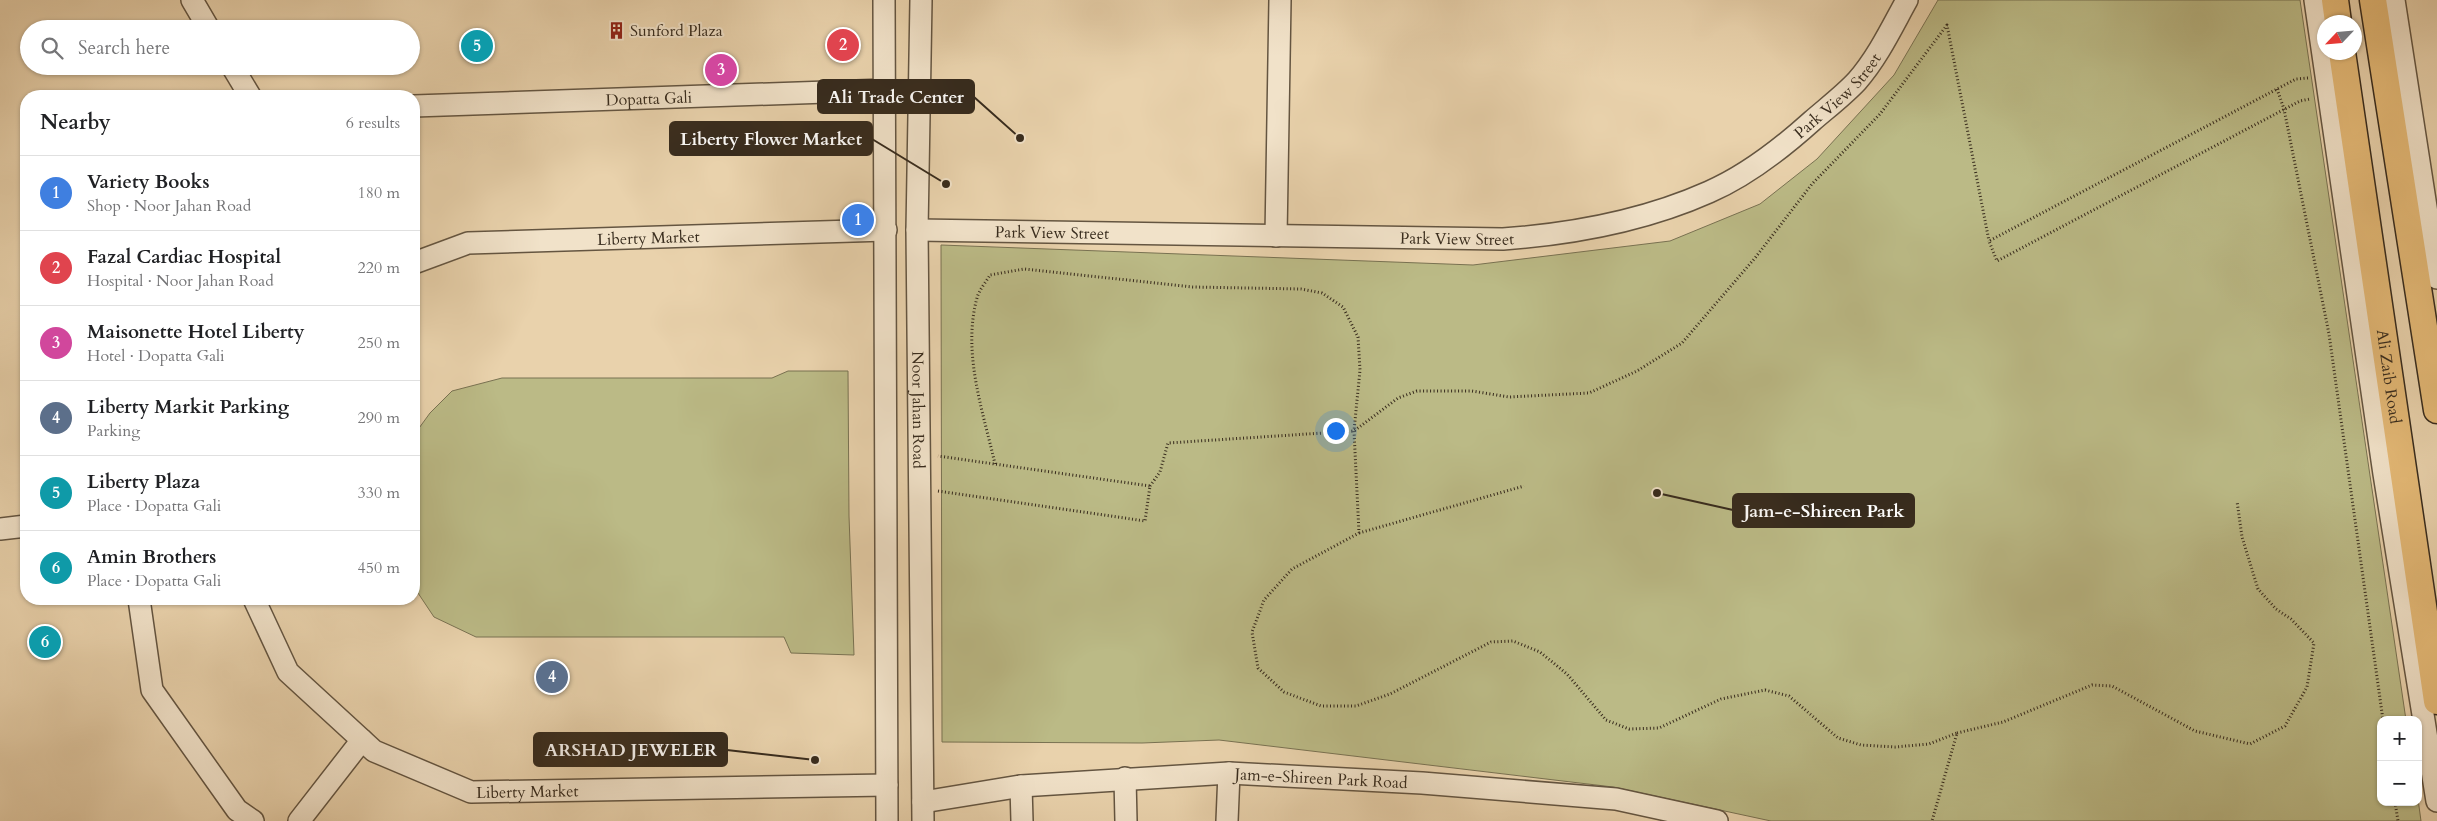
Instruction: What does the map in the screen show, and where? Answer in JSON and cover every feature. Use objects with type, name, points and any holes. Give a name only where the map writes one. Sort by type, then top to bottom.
[{"type":"main road","points":[[2335,0],[2337,15]]},
{"type":"main road","points":[[2373,0],[2437,410]]},
{"type":"main road","name":"Ali Zaib Road","points":[[2343,60],[2437,701]]},
{"type":"street","points":[[192,0],[204,20]]},
{"type":"street","name":"Noor Jahan Road","points":[[884,0],[887,821]]},
{"type":"street","name":"Noor Jahan Road","points":[[921,0],[917,230],[923,812]]},
{"type":"street","points":[[1276,236],[1280,0]]},
{"type":"street","name":"Park View Street","points":[[917,230],[1503,239],[1558,235],[1606,225],[1664,209],[1710,192],[1739,176],[1800,132],[1857,80],[1880,49],[1907,0]]},
{"type":"street","points":[[2315,0],[2384,474],[2437,801]]},
{"type":"street","points":[[2394,0],[2437,278]]},
{"type":"street","points":[[237,75],[246,90]]},
{"type":"street","name":"Dopatta Gali","points":[[420,106],[885,90]]},
{"type":"street","name":"Liberty Market","points":[[420,261],[468,243],[886,230]]},
{"type":"street","points":[[0,529],[20,527]]},
{"type":"street","points":[[140,605],[152,690],[243,817]]},
{"type":"street","name":"Liberty Market","points":[[257,605],[288,672],[374,751],[471,792],[887,785]]},
{"type":"street","points":[[299,821],[362,740]]},
{"type":"street","points":[[1227,821],[1229,773]]},
{"type":"street","name":"Jam-e-Shireen Park Road","points":[[923,812],[1021,786],[1229,773],[1422,783],[1616,799],[1718,821]]},
{"type":"street","points":[[1125,778],[1126,821]]},
{"type":"street","points":[[1021,786],[1022,821]]},
{"type":"path","points":[[920,488],[1145,521],[1150,486],[1160,472],[1168,443],[1354,431],[1398,398],[1417,391],[1472,391],[1509,397],[1589,393],[1637,371],[1682,343],[1755,258],[1812,184],[1880,114],[1946,25],[1989,241],[1997,261],[2327,86]]},
{"type":"path","points":[[1989,241],[2296,79],[2327,86]]},
{"type":"path","points":[[2277,89],[2284,109],[2328,334],[2382,716]]},
{"type":"path","points":[[996,464],[972,363],[972,326],[977,296],[990,275],[1024,269],[1193,287],[1301,290],[1322,293],[1343,307],[1358,337],[1360,370],[1354,431],[1359,533]]},
{"type":"path","points":[[920,454],[1150,486]]},
{"type":"path","points":[[1524,486],[1359,533],[1292,569],[1264,600],[1252,632],[1258,668],[1284,692],[1321,706],[1356,706],[1390,694],[1491,642],[1514,641],[1540,652],[1568,674],[1606,720],[1629,729],[1659,728],[1721,699],[1765,690],[1789,696],[1838,738],[1861,745],[1895,747],[1930,744],[1957,732],[2003,722],[2092,684],[2112,686],[2195,731],[2250,744],[2285,726],[2307,687],[2314,643],[2291,619],[2276,609],[2258,589],[2242,538],[2237,501]]},
{"type":"path","points":[[1932,821],[1957,732]]},
{"type":"path","points":[[2396,806],[2398,821]]},
{"type":"shaded area","points":[[1938,0],[2300,0],[2405,716],[2377,716],[2377,806],[2419,806],[2421,821],[1771,821],[1613,787],[1219,740],[1142,743],[942,742],[941,245],[1473,265],[1670,241],[1760,204],[1817,159],[1894,75]]},
{"type":"shaded area","points":[[788,371],[848,371],[849,516],[854,655],[791,653],[784,637],[476,637],[434,617],[420,596],[420,427],[430,413],[452,391],[502,378],[772,378]]},
{"type":"place","name":"Sunford Plaza","points":[[616,30]]},
{"type":"place","name":"Fazal Cardiac Hospital","points":[[843,45]]},
{"type":"place","name":"Liberty Plaza","points":[[477,46]]},
{"type":"place","name":"Maisonette Hotel Liberty","points":[[721,70]]},
{"type":"place","name":"Ali Trade Center","points":[[1020,138]]},
{"type":"place","name":"Liberty Flower Market","points":[[946,184]]},
{"type":"place","name":"Variety Books","points":[[858,220]]},
{"type":"place","name":"Jam-e-Shireen Park","points":[[1657,493]]},
{"type":"place","name":"Amin Brothers","points":[[45,642]]},
{"type":"place","name":"Liberty Markit Parking","points":[[552,677]]},
{"type":"place","name":"ARSHAD JEWELER","points":[[815,760]]}]
